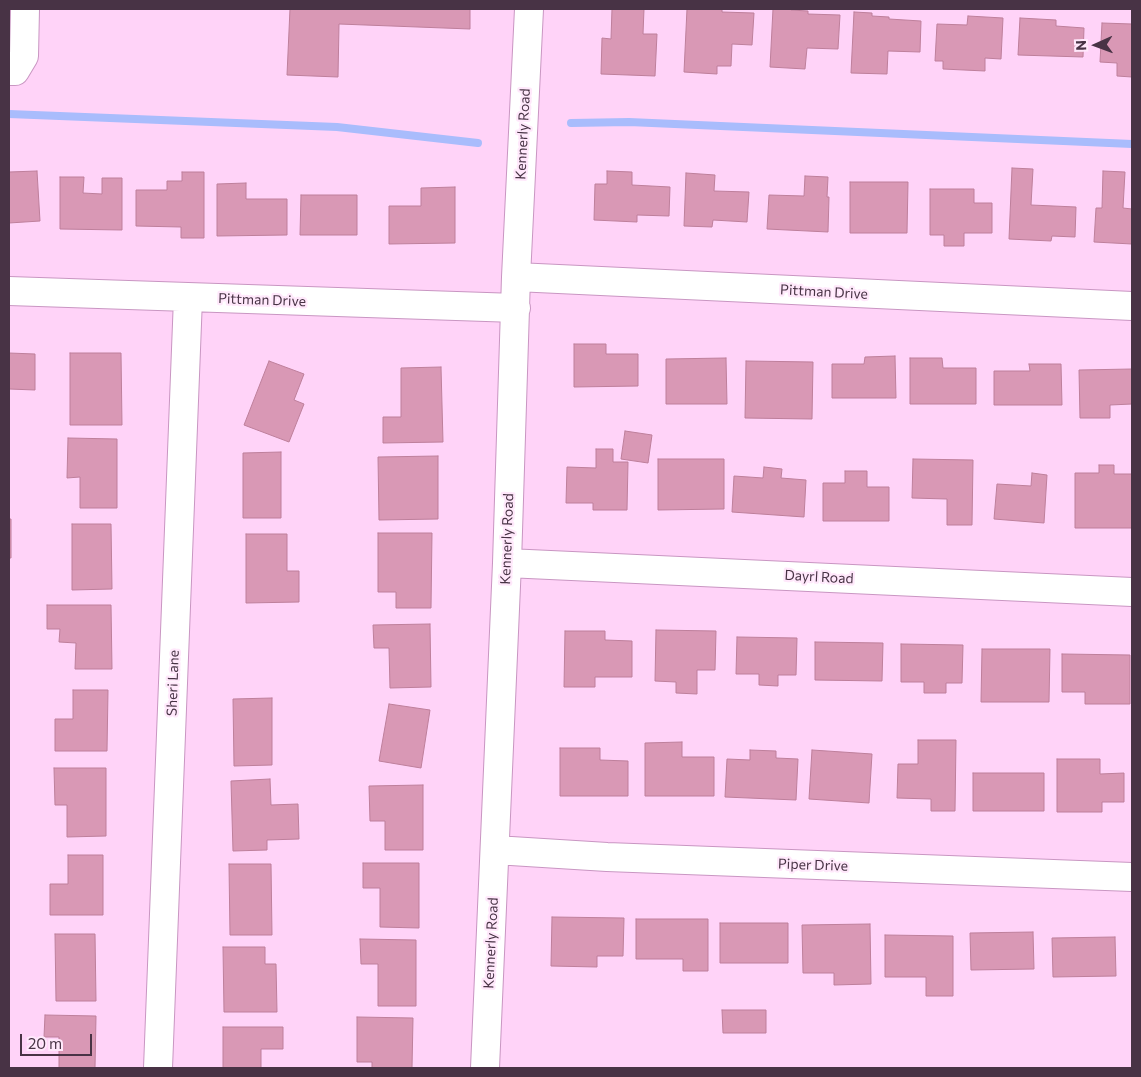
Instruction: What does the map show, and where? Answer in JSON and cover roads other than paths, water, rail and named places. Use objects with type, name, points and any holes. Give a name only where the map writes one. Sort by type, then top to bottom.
[{"type":"street","points":[[9,71],[15,71],[24,56],[25,9]]},
{"type":"street","name":"Kennerly Road","points":[[485,1068],[507,563],[516,277],[529,9]]},
{"type":"street","name":"Pittman Drive","points":[[516,277],[1132,306]]},
{"type":"street","name":"Pittman Drive","points":[[9,291],[516,308]]},
{"type":"street","name":"Sheri Lane","points":[[158,1068],[188,298]]},
{"type":"street","name":"Dayrl Road","points":[[507,563],[1132,592]]},
{"type":"street","name":"Piper Drive","points":[[495,850],[607,857],[1132,877]]},
{"type":"waterway","points":[[9,114],[337,127],[478,143]]},
{"type":"waterway","points":[[571,123],[629,122],[1132,144]]}]
